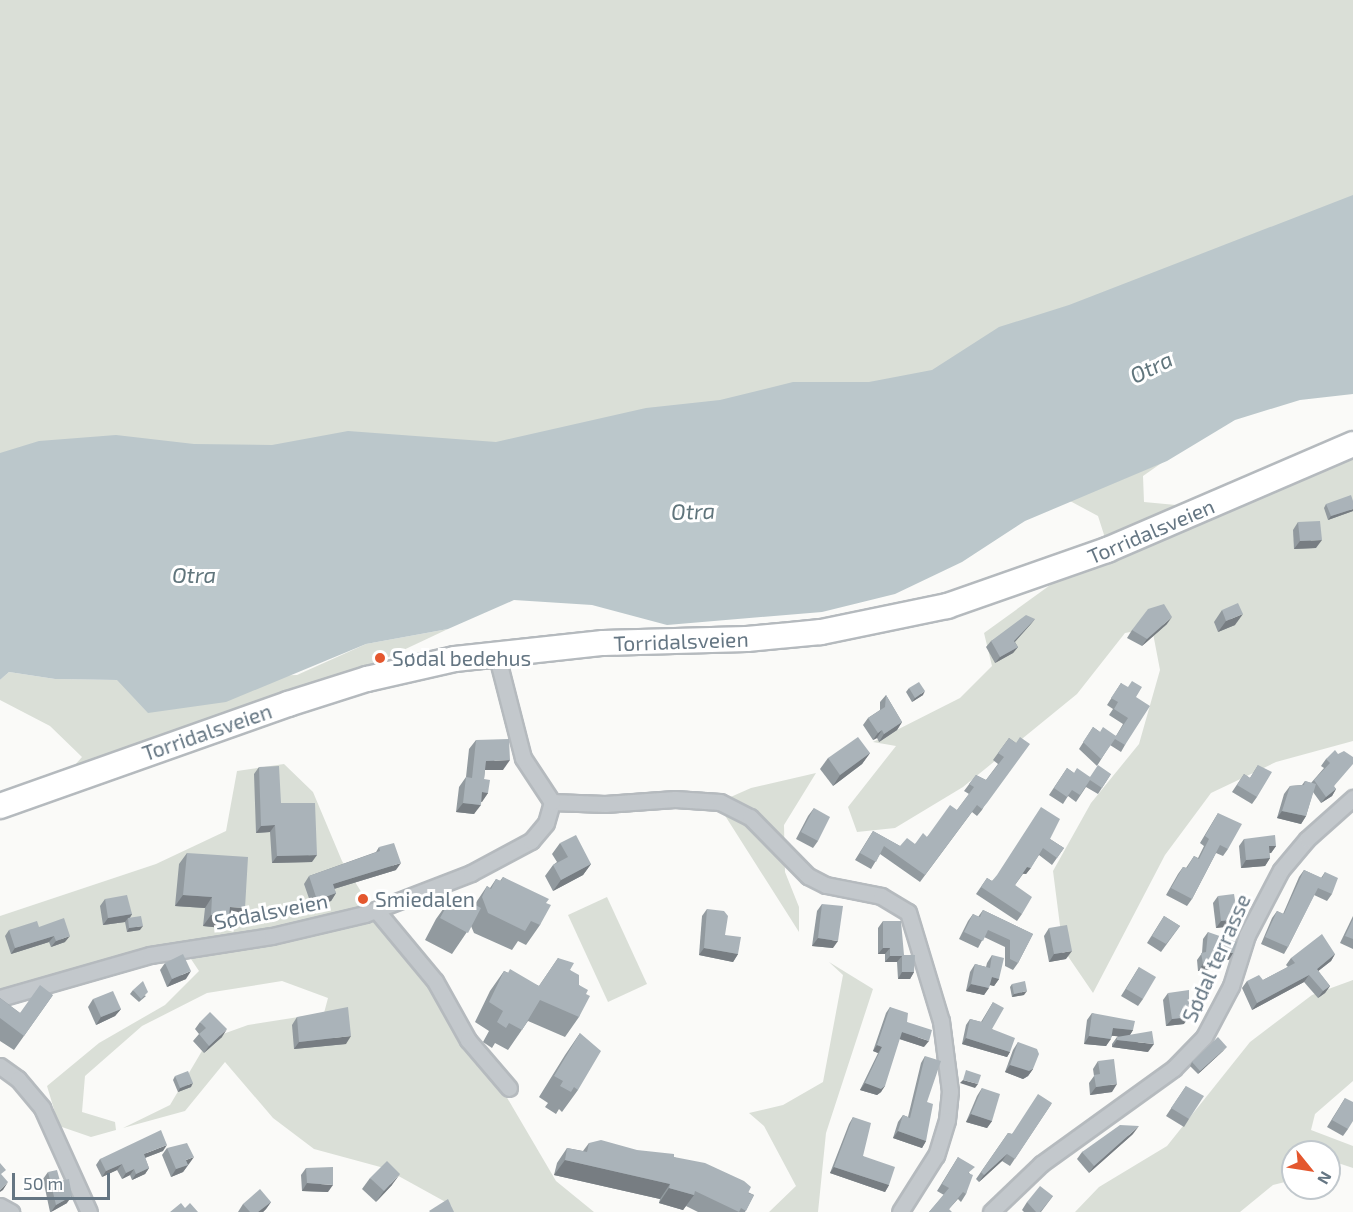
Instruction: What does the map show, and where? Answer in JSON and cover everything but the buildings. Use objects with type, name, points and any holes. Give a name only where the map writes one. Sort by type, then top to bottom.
[{"type":"main road","name":"Torridalsveien","points":[[0,806],[344,686],[496,653],[603,643],[747,639],[821,632],[906,616],[1040,576],[1353,444]]},
{"type":"street","points":[[496,653],[523,758],[552,802],[604,804],[682,799],[726,805],[750,817],[808,876],[826,885],[870,893],[897,902],[913,921],[943,1031],[950,1107],[928,1173],[900,1212]]},
{"type":"street","name":"Sødal terrasse","points":[[990,1212],[1041,1164],[1174,1068],[1204,1037],[1231,986],[1247,935],[1281,870],[1307,839],[1353,798]]},
{"type":"street","name":"Sødalsveien","points":[[0,998],[150,955],[272,936],[376,910],[471,873],[531,841],[546,823],[552,802]]},
{"type":"street","points":[[376,910],[435,981],[468,1040],[509,1088]]},
{"type":"street","points":[[0,1066],[18,1079],[42,1108],[89,1212]]},
{"type":"street","points":[[0,1206],[12,1212]]},
{"type":"shaded area","points":[[0,0],[1353,0],[1353,286],[0,567]]},
{"type":"shaded area","points":[[1353,454],[1353,741],[1276,762],[1211,793],[1165,855],[1093,993],[1063,949],[1053,871],[1091,803],[1139,744],[1160,670],[1152,628],[1125,633],[1077,694],[963,787],[895,828],[857,832],[848,807],[896,746],[873,742],[960,698],[992,666],[984,633],[1107,544],[1098,516],[1070,501],[1163,462],[1143,476],[1144,502],[1208,508]]},
{"type":"shaded area","points":[[448,629],[361,670],[58,784],[82,757],[50,726],[0,700],[0,680],[9,672],[55,679],[117,680],[297,675],[366,644]]},
{"type":"shaded area","points":[[284,764],[313,792],[342,861],[383,927],[421,969],[479,1050],[556,1181],[594,1212],[453,1212],[451,1205],[384,1168],[314,1149],[273,1118],[225,1062],[185,1111],[123,1128],[170,1105],[209,1039],[248,1025],[324,1013],[328,998],[282,981],[207,993],[142,1026],[85,1076],[82,1112],[115,1122],[116,1130],[91,1137],[59,1126],[47,1086],[99,1043],[165,1005],[199,971],[187,953],[115,967],[35,998],[0,1007],[0,916],[156,864],[226,831],[237,771]]},
{"type":"shaded area","points":[[816,773],[784,825],[785,872],[799,907],[799,932],[717,803],[751,788]]},
{"type":"shaded area","points":[[607,897],[647,984],[608,1002],[568,915]]},
{"type":"shaded area","points":[[829,962],[873,989],[826,1133],[818,1212],[769,1212],[796,1186],[764,1126],[749,1113],[783,1105],[823,1082],[843,975]]},
{"type":"shaded area","points":[[1353,980],[1353,1081],[1315,1114],[1311,1130],[1337,1140],[1281,1140],[1281,1183],[1273,1185],[1240,1212],[1075,1212],[1099,1187],[1167,1146],[1250,1042],[1312,995]]},
{"type":"shaded area","points":[[1341,1141],[1353,1146],[1353,1168],[1341,1164]]},
{"type":"water","name":"Otra","points":[[1353,195],[1353,394],[1300,400],[1235,420],[1167,461],[1025,521],[962,562],[895,594],[822,612],[667,625],[592,605],[514,600],[448,629],[366,644],[226,702],[148,713],[117,680],[55,679],[9,672],[0,680],[0,453],[39,441],[116,435],[194,444],[272,445],[348,431],[496,442],[646,408],[720,400],[793,382],[869,382],[932,370],[999,327],[1069,305]]},
{"type":"place","name":"Sødal bedehus","points":[[380,658]]},
{"type":"place","name":"Smiedalen","points":[[363,899]]}]
